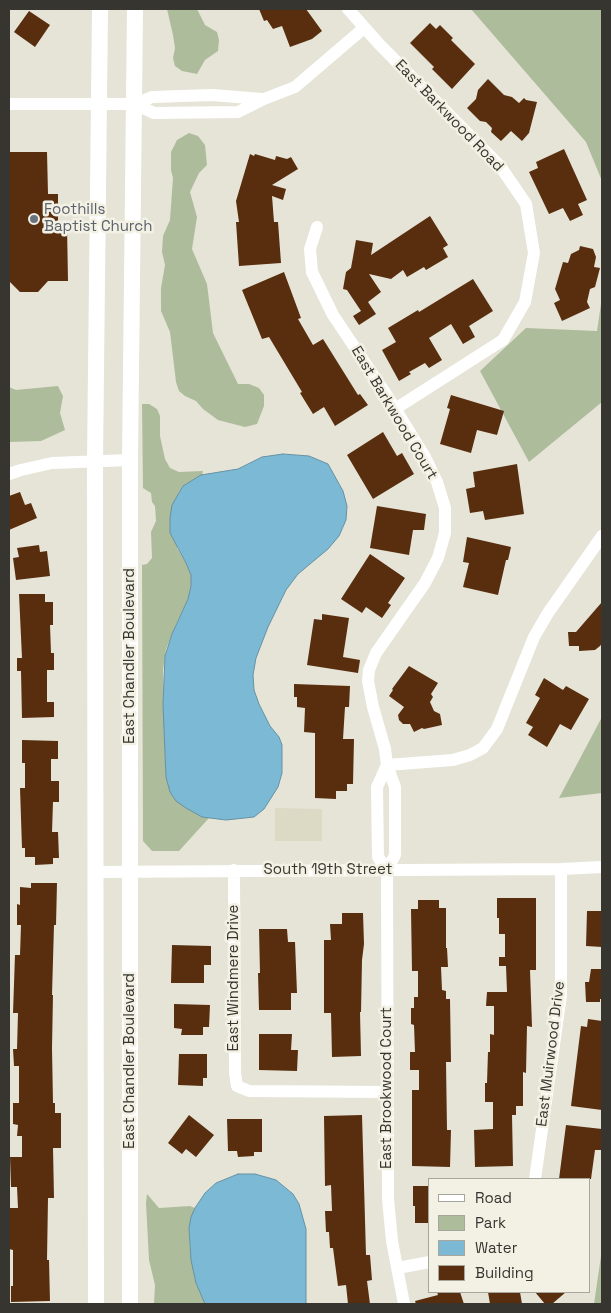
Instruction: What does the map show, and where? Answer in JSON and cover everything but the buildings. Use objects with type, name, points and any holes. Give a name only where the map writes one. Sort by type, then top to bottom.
[{"type":"main road","points":[[96,1304],[95,461],[100,9]]},
{"type":"main road","name":"East Chandler Boulevard","points":[[130,1304],[130,460],[135,9]]},
{"type":"street","name":"East Barkwood Road","points":[[348,9],[364,28],[500,166],[526,204],[534,253],[525,302],[503,340],[395,409]]},
{"type":"street","points":[[135,104],[154,113],[238,112],[264,99],[296,87],[364,28]]},
{"type":"street","points":[[9,104],[135,104],[152,97],[212,95],[264,99]]},
{"type":"street","name":"East Barkwood Court","points":[[317,227],[310,248],[312,272],[333,315],[425,457],[437,482],[445,508],[445,533],[438,558],[425,583],[376,653],[369,670],[368,681],[371,698],[385,749],[386,765],[395,788],[395,855],[386,870],[378,856],[377,787],[386,765]]},
{"type":"street","points":[[9,474],[52,463],[130,460]]},
{"type":"street","points":[[386,765],[453,760],[470,755],[483,748],[497,729],[534,637],[548,613],[602,536]]},
{"type":"street","name":"South 19th Street","points":[[96,872],[561,869],[602,867]]},
{"type":"street","name":"East Muirwood Drive","points":[[536,1178],[561,994],[561,869]]},
{"type":"street","name":"East Windmere Drive","points":[[234,870],[235,1072],[237,1086],[249,1091],[387,1092]]},
{"type":"street","name":"East Brookwood Court","points":[[386,870],[388,1199],[404,1304]]},
{"type":"street","points":[[397,1268],[428,1262]]},
{"type":"shaded area","points":[[275,808],[322,809],[322,841],[275,841]]},
{"type":"green space","points":[[167,9],[197,9],[205,25],[217,32],[219,40],[218,51],[205,60],[197,74],[182,71],[175,66],[173,58],[175,48]]},
{"type":"green space","points":[[471,9],[602,9],[602,181],[586,142]]},
{"type":"green space","points":[[189,133],[198,136],[205,145],[207,165],[199,173],[190,192],[197,217],[192,249],[207,284],[213,333],[238,384],[249,384],[259,388],[264,395],[264,406],[257,424],[245,427],[218,420],[196,401],[179,391],[176,382],[170,332],[161,311],[161,288],[165,265],[162,252],[163,236],[170,220],[173,178],[171,152],[177,140]]},
{"type":"green space","points":[[602,297],[602,402],[529,462],[480,371],[526,328],[597,331]]},
{"type":"green space","points":[[58,386],[63,396],[60,413],[65,430],[41,441],[9,442],[9,387],[16,390]]},
{"type":"green space","points":[[142,404],[149,404],[157,409],[160,416],[160,436],[165,459],[170,468],[179,472],[203,471],[202,475],[183,486],[178,494],[177,548],[191,575],[191,586],[188,599],[166,649],[163,670],[166,777],[202,817],[209,818],[179,851],[152,851],[143,841],[142,565],[147,564],[152,558],[151,532],[156,521],[155,506],[152,502],[151,493],[143,488]]},
{"type":"green space","points":[[602,717],[602,793],[559,798]]},
{"type":"green space","points":[[147,1194],[159,1208],[190,1206],[195,1208],[189,1228],[190,1249],[196,1283],[205,1304],[154,1304],[155,1285],[149,1260]]},
{"type":"green space","points":[[602,1249],[602,1304],[594,1304]]},
{"type":"water","points":[[283,454],[309,456],[328,464],[343,491],[347,506],[346,520],[339,536],[328,549],[298,574],[286,590],[268,627],[256,658],[253,675],[254,690],[270,726],[279,737],[282,745],[282,773],[278,787],[264,809],[254,817],[226,820],[202,817],[176,801],[170,792],[166,777],[163,705],[165,656],[172,634],[188,599],[191,586],[191,575],[170,533],[172,505],[183,486],[201,475],[238,469],[262,457]]},
{"type":"water","points":[[238,1174],[255,1174],[276,1180],[293,1194],[299,1204],[306,1229],[306,1304],[205,1304],[196,1283],[191,1260],[189,1228],[191,1217],[205,1193],[216,1183]]},
{"type":"place","name":"Foothills Baptist Church","points":[[34,219]]}]
